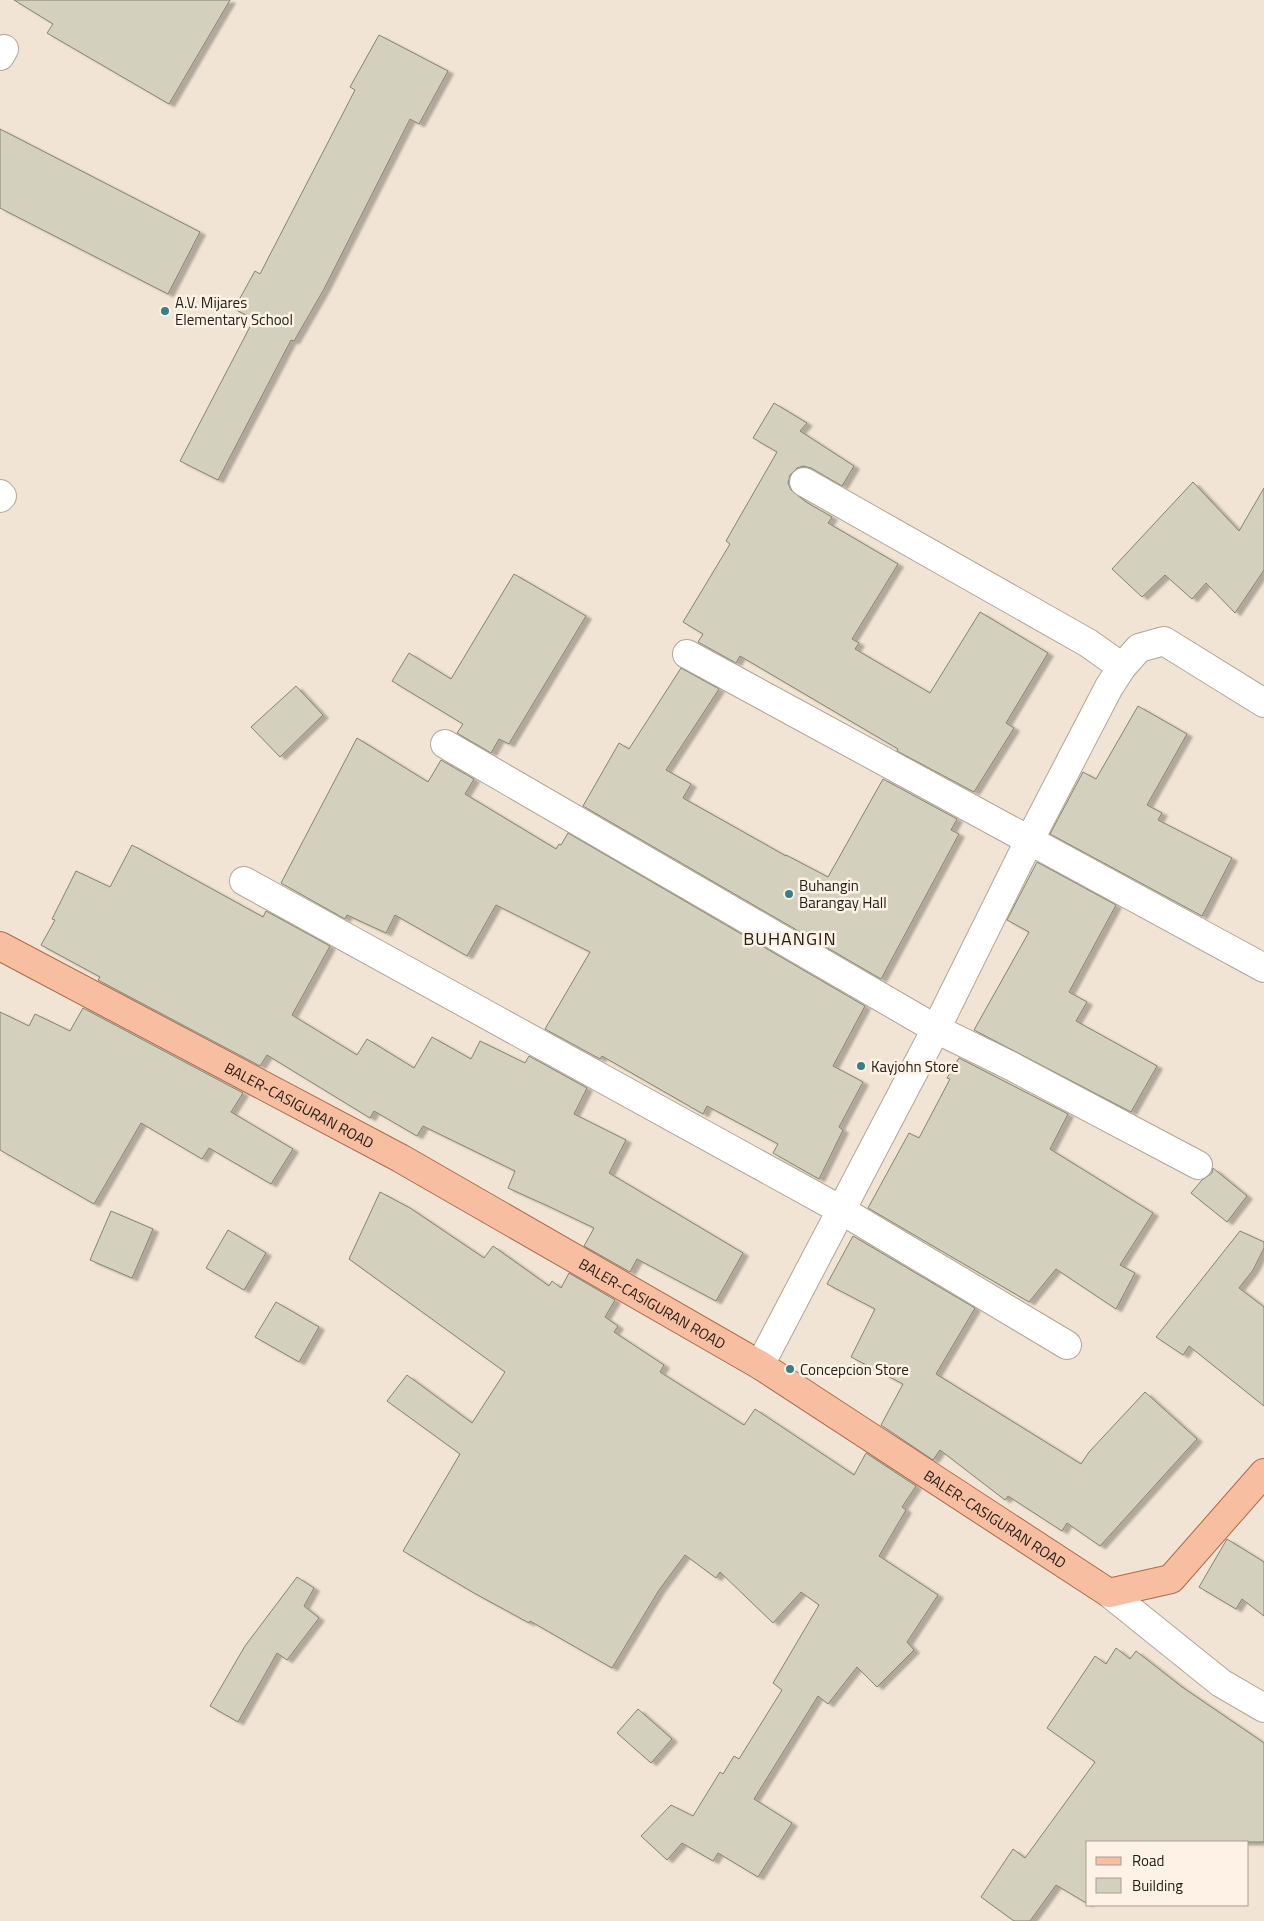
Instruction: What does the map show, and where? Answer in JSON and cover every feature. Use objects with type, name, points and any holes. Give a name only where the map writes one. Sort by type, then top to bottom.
[{"type":"main road","name":"BALER-CASIGURAN ROAD","points":[[0,946],[400,1158],[760,1365],[1109,1593]]},
{"type":"main road","points":[[1109,1593],[1171,1579],[1264,1474]]},
{"type":"street","points":[[804,482],[1088,643],[1122,667]]},
{"type":"street","points":[[760,1365],[936,1029],[1074,752],[1122,667],[1139,648],[1164,641],[1264,703]]},
{"type":"street","points":[[687,654],[1264,968]]},
{"type":"street","points":[[445,744],[936,1029],[1013,1067],[1198,1165]]},
{"type":"street","points":[[244,881],[841,1210],[1067,1345]]},
{"type":"street","points":[[1109,1593],[1221,1683],[1264,1708]]},
{"type":"building","points":[[14,0],[230,0],[169,104],[47,33],[53,24]]},
{"type":"building","points":[[379,35],[448,71],[419,124],[410,119],[324,289],[294,341],[291,340],[218,480],[180,461],[254,319],[234,309],[255,271],[260,274],[355,90],[350,87]]},
{"type":"building","points":[[0,129],[200,232],[168,294],[0,208]]},
{"type":"building","points":[[774,403],[807,423],[800,431],[854,466],[842,486],[811,468],[803,466],[797,468],[790,475],[788,483],[791,490],[806,502],[832,517],[828,523],[898,564],[852,639],[859,643],[855,649],[930,693],[980,612],[1048,653],[1006,723],[1014,728],[974,792],[897,751],[898,749],[740,656],[736,663],[698,642],[703,634],[683,622],[730,544],[726,541],[777,452],[753,438]]},
{"type":"building","points":[[1193,482],[1239,531],[1264,488],[1264,570],[1235,613],[1206,583],[1192,599],[1165,575],[1142,597],[1112,569]]},
{"type":"building","points":[[514,574],[586,616],[509,744],[499,739],[491,753],[457,733],[463,724],[392,681],[409,653],[451,679]]},
{"type":"building","points":[[681,668],[719,689],[666,770],[691,784],[683,798],[786,856],[828,877],[883,779],[957,819],[951,830],[959,834],[881,979],[583,806],[619,743],[629,749]]},
{"type":"building","points":[[296,686],[323,715],[280,757],[251,727]]},
{"type":"building","points":[[1138,706],[1187,734],[1147,805],[1162,813],[1158,820],[1232,858],[1202,916],[1050,834],[1083,772],[1096,779]]},
{"type":"building","points":[[357,738],[428,782],[441,760],[474,779],[465,794],[556,849],[559,844],[561,845],[568,833],[865,1006],[833,1066],[863,1082],[839,1127],[843,1130],[819,1179],[773,1153],[778,1144],[707,1106],[703,1114],[602,1056],[600,1059],[545,1029],[590,952],[496,905],[467,956],[395,915],[386,933],[347,915],[345,919],[281,883]]},
{"type":"building","points":[[132,845],[263,917],[266,911],[330,946],[292,1015],[357,1055],[367,1039],[414,1068],[432,1037],[471,1059],[480,1041],[525,1063],[529,1056],[587,1088],[574,1114],[626,1140],[609,1173],[743,1253],[716,1301],[637,1259],[630,1272],[584,1246],[594,1228],[508,1188],[515,1171],[423,1126],[417,1136],[374,1111],[370,1118],[267,1055],[260,1066],[98,980],[100,977],[41,945],[55,920],[52,919],[76,871],[110,887]]},
{"type":"building","points":[[1037,862],[1116,905],[1069,992],[1087,1002],[1076,1021],[1157,1066],[1131,1112],[974,1030],[1029,932],[1007,920]]},
{"type":"building","points":[[83,1008],[243,1093],[231,1112],[293,1149],[271,1184],[209,1148],[202,1159],[141,1123],[94,1204],[0,1150],[0,1012],[29,1026],[35,1014],[70,1031]]},
{"type":"building","points":[[959,1058],[1068,1114],[1050,1149],[1153,1213],[1120,1265],[1135,1273],[1116,1309],[1056,1269],[1029,1302],[868,1208],[909,1133],[919,1138],[950,1079],[947,1078]]},
{"type":"building","points":[[1213,1168],[1247,1196],[1227,1222],[1191,1193],[1202,1180],[1212,1173]]},
{"type":"building","points":[[380,1192],[410,1208],[484,1258],[493,1246],[549,1286],[552,1281],[561,1288],[569,1273],[615,1300],[605,1317],[618,1326],[614,1332],[664,1365],[660,1372],[744,1425],[755,1409],[854,1475],[866,1453],[916,1486],[902,1507],[906,1510],[879,1556],[938,1595],[907,1642],[914,1650],[877,1687],[857,1667],[828,1704],[818,1696],[754,1799],[792,1823],[758,1877],[718,1853],[713,1861],[682,1843],[667,1860],[641,1836],[671,1805],[693,1816],[720,1772],[723,1774],[734,1756],[739,1759],[782,1690],[773,1683],[819,1605],[801,1592],[773,1623],[720,1572],[716,1578],[685,1555],[659,1590],[612,1668],[530,1621],[529,1623],[474,1593],[403,1551],[460,1454],[387,1401],[407,1375],[472,1423],[505,1372],[349,1259]]},
{"type":"building","points":[[111,1211],[153,1229],[132,1278],[90,1260]]},
{"type":"building","points":[[228,1230],[266,1253],[244,1290],[206,1268]]},
{"type":"building","points":[[1240,1231],[1264,1242],[1264,1248],[1253,1270],[1239,1288],[1264,1307],[1264,1406],[1189,1346],[1183,1355],[1156,1337]]},
{"type":"building","points":[[853,1236],[975,1308],[936,1374],[1081,1464],[1089,1452],[1145,1392],[1197,1439],[1100,1546],[1067,1523],[1062,1531],[1008,1496],[1005,1500],[940,1450],[933,1460],[881,1425],[903,1384],[851,1357],[875,1309],[827,1284]]},
{"type":"building","points":[[276,1302],[319,1327],[299,1362],[255,1337]]},
{"type":"building","points":[[1227,1539],[1264,1562],[1264,1616],[1242,1599],[1236,1609],[1199,1587]]},
{"type":"building","points":[[297,1577],[314,1588],[304,1606],[319,1618],[287,1660],[277,1653],[238,1722],[210,1706],[245,1646]]},
{"type":"building","points":[[1116,1648],[1130,1659],[1136,1651],[1182,1687],[1264,1743],[1264,1842],[1086,1841],[1086,1903],[1056,1885],[1030,1921],[1014,1921],[981,1897],[1013,1849],[1025,1858],[1095,1762],[1047,1728],[1095,1656],[1106,1664]]},
{"type":"building","points":[[638,1709],[672,1739],[651,1763],[617,1733]]},
{"type":"place","name":"A.V. Mijares Elementary School","points":[[165,311]]},
{"type":"place","name":"Buhangin Barangay Hall","points":[[789,894]]},
{"type":"place","name":"Kayjohn Store","points":[[861,1066]]},
{"type":"place","name":"Concepcion Store","points":[[790,1369]]},
{"type":"district","name":"BUHANGIN","points":[[790,938]]}]
